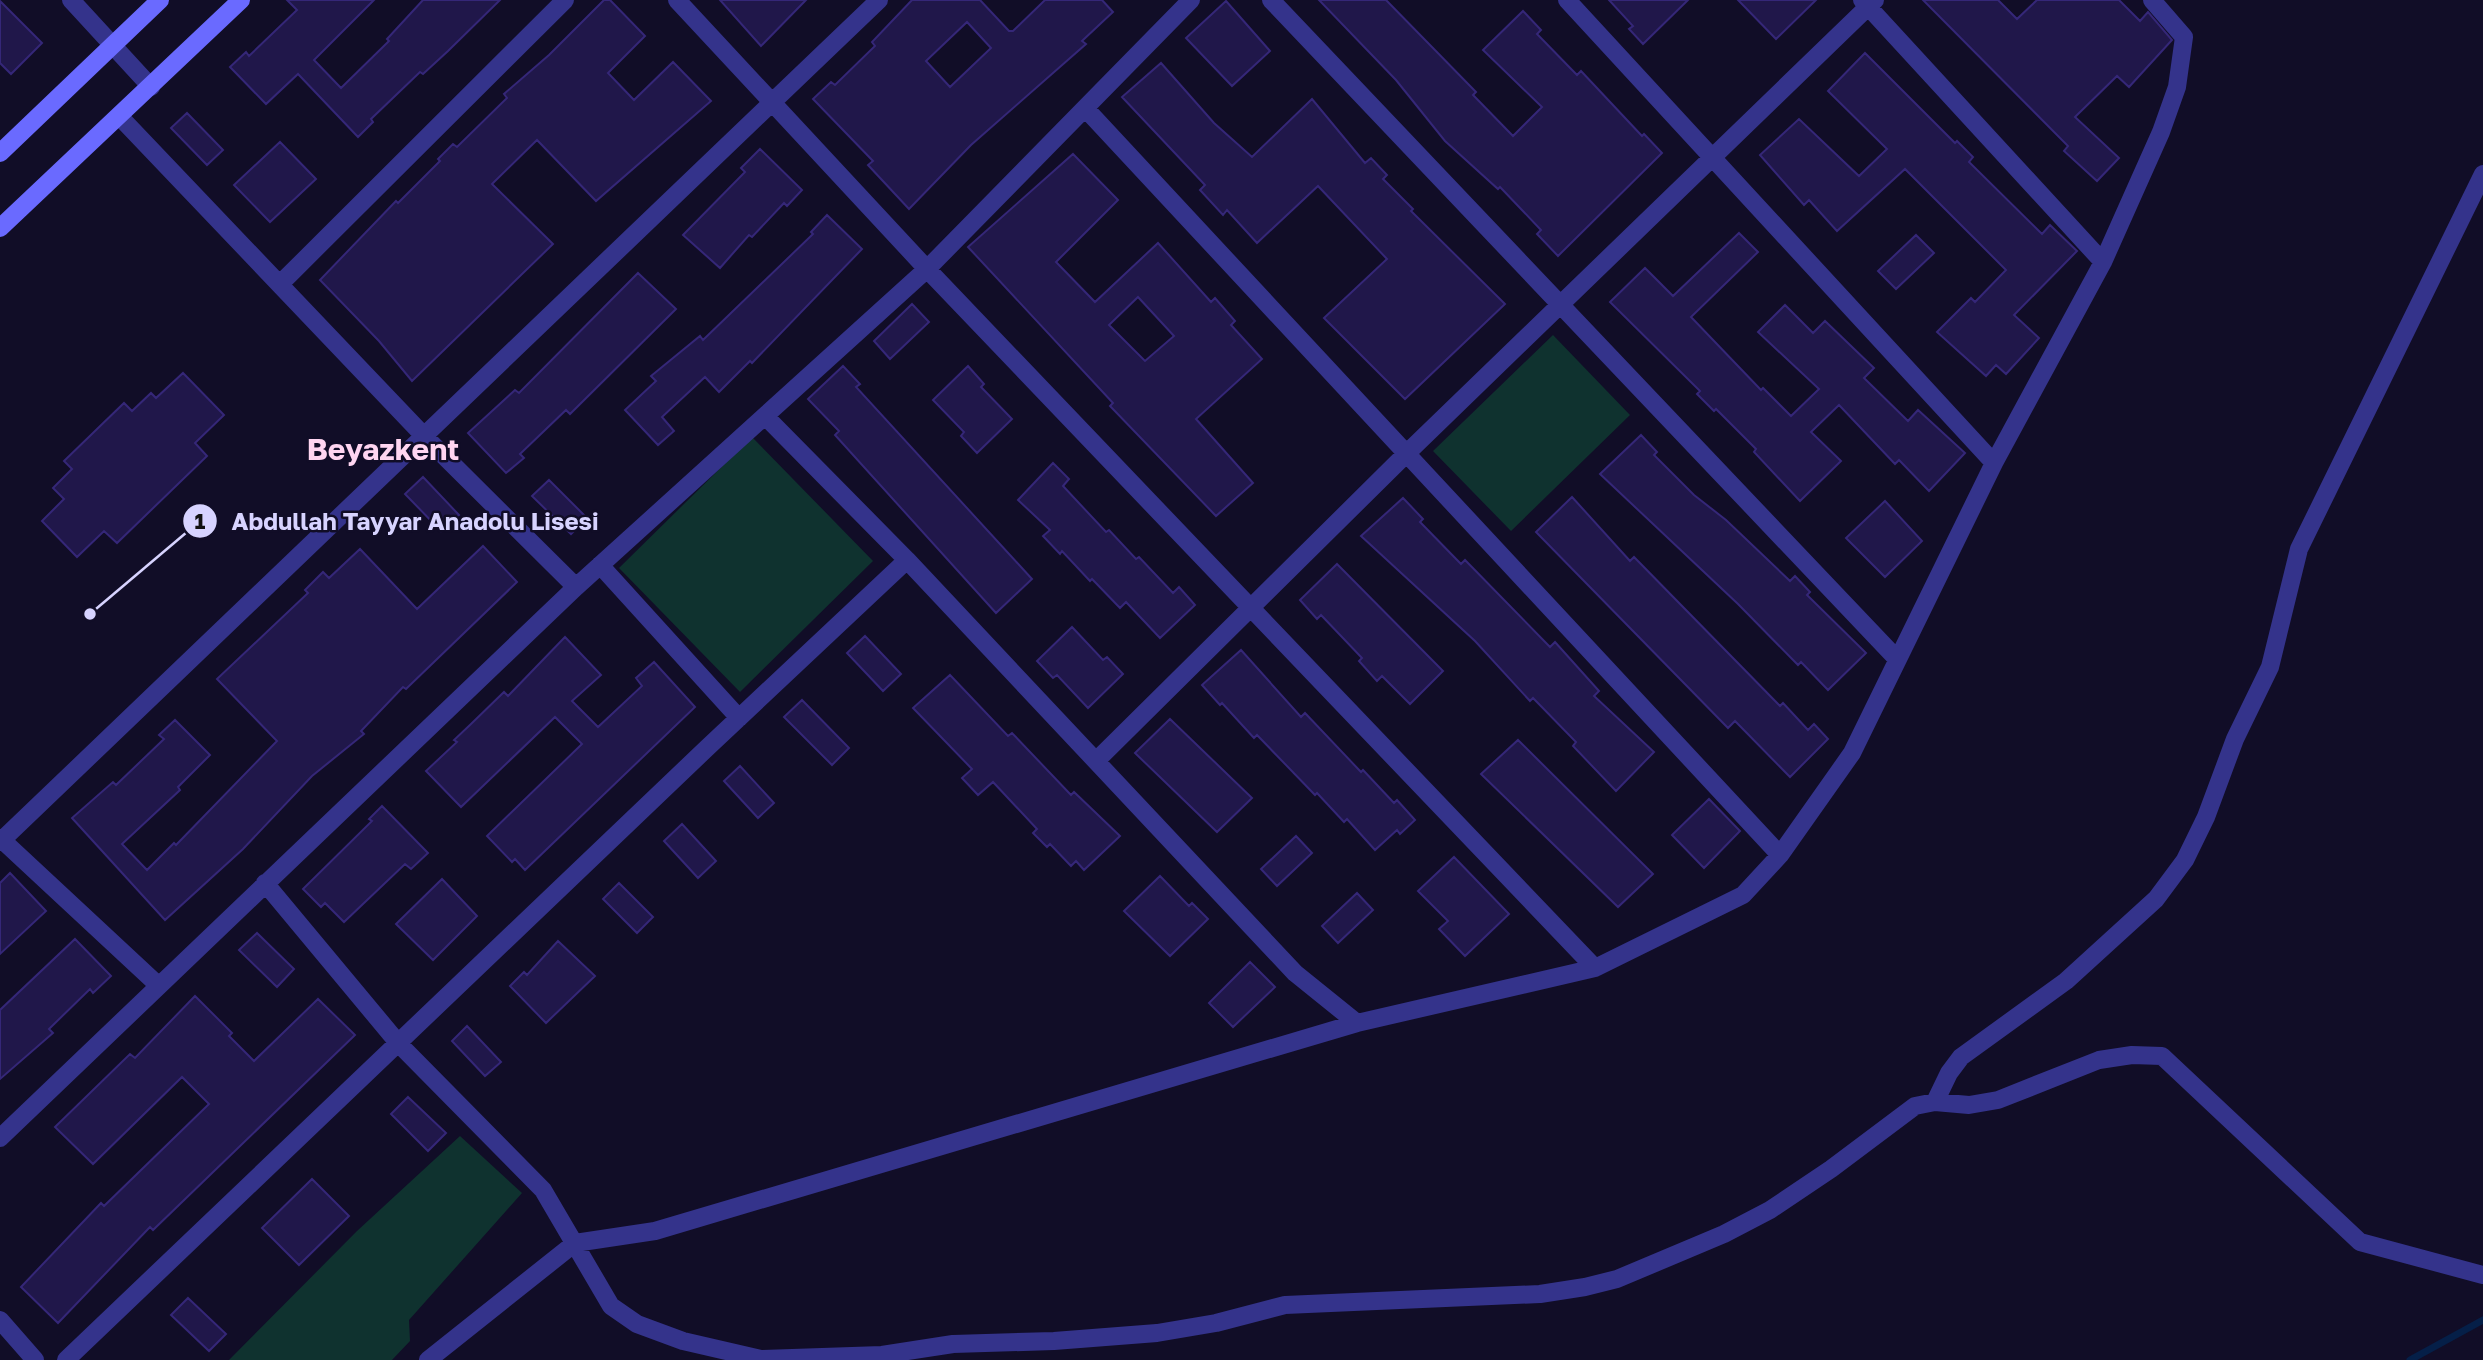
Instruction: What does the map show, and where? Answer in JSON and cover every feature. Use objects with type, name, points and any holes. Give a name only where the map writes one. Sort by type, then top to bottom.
[{"type":"street","points":[[71,0],[151,87]]},
{"type":"street","points":[[0,153],[159,0]]},
{"type":"street","points":[[0,228],[241,0]]},
{"type":"street","points":[[279,284],[565,0]]},
{"type":"street","points":[[677,0],[927,269],[1595,968]]},
{"type":"street","points":[[158,985],[1,840],[879,0]]},
{"type":"street","points":[[0,1138],[576,587],[927,269],[1191,0]]},
{"type":"street","points":[[1271,0],[1897,659]]},
{"type":"street","points":[[1567,0],[1994,463]]},
{"type":"street","points":[[428,1360],[575,1243],[655,1231],[1357,1023],[1595,968],[1743,895],[1780,855],[1852,753],[1994,463],[2103,262],[2161,132],[2176,87],[2184,37],[2152,0]]},
{"type":"street","points":[[1096,761],[1869,2],[2103,262]]},
{"type":"street","points":[[1085,108],[1780,855]]},
{"type":"street","points":[[120,117],[425,437],[576,587]]},
{"type":"street","points":[[1935,1102],[1949,1073],[1961,1057],[2075,973],[2157,899],[2185,860],[2206,817],[2235,739],[2270,667],[2299,549],[2483,174]]},
{"type":"street","points":[[765,416],[907,560],[1295,973],[1357,1023]]},
{"type":"street","points":[[66,1360],[907,560]]},
{"type":"street","points":[[600,565],[739,718]]},
{"type":"street","points":[[265,883],[399,1044],[543,1190],[611,1306],[638,1324],[683,1341],[761,1359],[882,1355],[953,1343],[1054,1341],[1157,1333],[1285,1305],[1540,1294],[1617,1279],[1724,1234],[1770,1210],[1831,1169],[1915,1106],[1935,1102],[1969,1105],[1998,1100],[2099,1060],[2132,1055],[2162,1056],[2360,1242],[2480,1274]]},
{"type":"street","points":[[0,1320],[35,1360]]},
{"type":"green space","points":[[1553,335],[1630,415],[1511,531],[1433,451]]},
{"type":"green space","points":[[752,437],[873,561],[740,692],[619,568]]},
{"type":"green space","points":[[460,1136],[522,1193],[409,1320],[410,1341],[392,1360],[229,1360],[357,1231]]},
{"type":"building","points":[[287,0],[374,0],[314,60],[341,88],[389,41],[387,39],[423,0],[500,0],[448,51],[423,74],[420,72],[371,119],[373,122],[358,137],[298,74],[266,104],[230,67],[246,52],[249,56],[297,10]]},
{"type":"building","points":[[604,0],[610,0],[645,36],[608,73],[634,100],[673,62],[711,101],[596,201],[537,140],[492,184],[553,244],[412,381],[379,341],[320,280],[396,201],[398,203],[440,161],[438,159],[453,144],[457,147],[507,98],[504,94],[549,55]]},
{"type":"building","points":[[720,0],[806,0],[761,46]]},
{"type":"building","points":[[912,0],[980,0],[1009,31],[1013,31],[1045,0],[1102,0],[1113,12],[1082,41],[1086,44],[971,145],[909,209],[868,165],[873,161],[813,99],[831,82],[835,85],[875,46],[872,42]],"holes":[[[967,22],[991,48],[950,87],[926,61]]]},
{"type":"building","points":[[1319,0],[1386,0],[1476,92],[1473,95],[1513,136],[1542,107],[1483,50],[1523,11],[1541,30],[1537,34],[1577,75],[1581,71],[1642,136],[1644,134],[1662,153],[1558,256],[1537,234],[1541,230],[1500,187],[1498,189],[1445,141],[1396,80]]},
{"type":"building","points":[[1609,0],[1688,0],[1643,44],[1629,29],[1633,26]]},
{"type":"building","points":[[1738,0],[1816,0],[1776,39]]},
{"type":"building","points":[[1923,0],[1998,0],[2017,19],[2037,0],[2119,0],[2140,21],[2148,12],[2172,40],[2129,87],[2117,76],[2075,117],[2119,158],[2097,181],[2064,151],[2068,146]]},
{"type":"building","points":[[0,1],[42,43],[11,74],[0,63]]},
{"type":"building","points":[[1226,1],[1270,51],[1232,86],[1186,38]]},
{"type":"building","points":[[1865,53],[1955,143],[1957,141],[1973,157],[1969,162],[2042,234],[2050,225],[2077,251],[2014,315],[2039,338],[2006,374],[1996,365],[1986,376],[1937,332],[1971,298],[1975,302],[2006,270],[1905,169],[1837,231],[1809,200],[1804,205],[1760,155],[1799,119],[1859,176],[1887,149],[1828,91]]},
{"type":"building","points":[[1161,63],[1214,123],[1252,157],[1312,99],[1365,163],[1371,158],[1387,175],[1383,179],[1413,209],[1411,211],[1505,304],[1405,399],[1324,318],[1387,259],[1318,186],[1257,243],[1227,210],[1223,215],[1200,190],[1205,185],[1122,97]]},
{"type":"building","points":[[187,113],[223,150],[207,165],[171,128]]},
{"type":"building","points":[[280,142],[316,179],[270,222],[234,185]]},
{"type":"building","points":[[760,149],[802,190],[787,206],[784,203],[752,237],[749,235],[720,268],[683,235],[745,172],[741,168]]},
{"type":"building","points":[[1073,154],[1118,200],[1056,262],[1095,302],[1158,243],[1211,302],[1215,298],[1235,321],[1231,325],[1262,359],[1196,419],[1253,483],[1216,516],[1110,406],[1113,403],[968,247]],"holes":[[[1138,297],[1174,336],[1145,361],[1109,325]]]},
{"type":"building","points":[[827,215],[862,249],[752,363],[750,361],[719,392],[705,377],[662,417],[674,431],[658,445],[625,410],[656,381],[651,376],[700,336],[703,340],[813,234],[811,232]]},
{"type":"building","points":[[1739,233],[1758,252],[1691,317],[1761,390],[1763,388],[1791,416],[1819,389],[1758,332],[1785,305],[1813,333],[1825,321],[1874,368],[1864,378],[1908,421],[1918,410],[1965,453],[1929,491],[1899,460],[1895,464],[1839,405],[1811,432],[1841,461],[1800,501],[1754,452],[1756,449],[1697,394],[1700,391],[1610,302],[1645,268],[1673,296]]},
{"type":"building","points":[[1916,235],[1934,253],[1896,289],[1878,271]]},
{"type":"building","points":[[638,273],[676,309],[570,414],[566,410],[520,454],[524,458],[506,473],[468,433],[515,390],[519,393]]},
{"type":"building","points":[[912,304],[929,322],[890,359],[874,341]]},
{"type":"building","points":[[843,366],[860,384],[856,387],[1032,579],[996,613],[835,435],[839,431],[808,399]]},
{"type":"building","points":[[968,366],[984,384],[981,387],[1012,419],[977,453],[961,436],[964,432],[933,400]]},
{"type":"building","points":[[183,373],[224,415],[195,443],[207,456],[117,543],[104,531],[77,557],[42,521],[64,499],[53,488],[72,469],[64,461],[124,403],[132,411],[151,393],[156,398]]},
{"type":"building","points":[[1641,435],[1657,452],[1654,455],[1694,495],[1726,520],[1790,581],[1795,576],[1810,592],[1807,595],[1866,653],[1828,690],[1801,662],[1798,665],[1738,604],[1600,474]]},
{"type":"building","points":[[1053,463],[1069,479],[1063,486],[1106,532],[1109,530],[1136,559],[1139,557],[1173,593],[1179,587],[1195,605],[1160,638],[1126,602],[1120,608],[1062,551],[1060,554],[1043,536],[1050,530],[1018,500]]},
{"type":"building","points":[[423,477],[459,515],[441,531],[405,494]]},
{"type":"building","points":[[549,480],[587,518],[571,534],[532,496]]},
{"type":"building","points":[[1572,497],[1630,561],[1634,557],[1780,706],[1783,703],[1808,730],[1814,724],[1828,739],[1790,777],[1735,721],[1728,728],[1536,532]]},
{"type":"building","points":[[1403,498],[1423,519],[1420,522],[1461,564],[1465,560],[1550,647],[1555,642],[1599,691],[1594,696],[1654,752],[1616,791],[1573,746],[1576,742],[1533,698],[1530,701],[1475,641],[1361,536]]},
{"type":"building","points":[[1885,501],[1922,541],[1885,577],[1846,538]]},
{"type":"building","points":[[483,546],[517,582],[406,689],[403,687],[361,731],[364,734],[312,776],[243,849],[165,920],[72,818],[113,782],[116,785],[164,739],[159,735],[175,720],[210,755],[178,787],[180,790],[122,844],[147,870],[174,843],[176,845],[277,741],[217,679],[308,593],[305,590],[323,572],[329,578],[360,549],[417,609]]},
{"type":"building","points":[[1337,564],[1443,671],[1410,704],[1382,676],[1377,681],[1359,661],[1362,658],[1321,615],[1317,619],[1300,600]]},
{"type":"building","points":[[1072,627],[1103,660],[1107,657],[1123,674],[1088,708],[1057,675],[1053,678],[1037,661]]},
{"type":"building","points":[[865,636],[901,674],[883,691],[847,653]]},
{"type":"building","points":[[565,637],[601,675],[572,701],[598,727],[642,686],[636,678],[654,662],[695,707],[525,870],[515,859],[512,862],[487,836],[582,744],[555,717],[461,807],[426,771],[504,692],[508,696]]},
{"type":"building","points":[[1241,650],[1301,717],[1305,713],[1361,772],[1363,770],[1394,803],[1397,800],[1415,820],[1400,834],[1397,830],[1375,850],[1347,819],[1344,822],[1257,735],[1254,738],[1222,703],[1220,705],[1202,685]]},
{"type":"building","points":[[950,675],[1008,736],[1012,733],[1071,795],[1074,792],[1120,836],[1084,870],[1076,861],[1071,866],[1050,844],[1047,847],[1033,833],[1037,829],[993,782],[978,795],[962,778],[972,769],[913,708]]},
{"type":"building","points":[[802,700],[849,748],[832,765],[784,717]]},
{"type":"building","points":[[1170,719],[1252,798],[1217,832],[1135,753]]},
{"type":"building","points":[[1518,740],[1653,874],[1618,907],[1481,774]]},
{"type":"building","points":[[740,766],[774,803],[758,818],[724,781]]},
{"type":"building","points":[[1709,799],[1740,831],[1704,868],[1672,835]]},
{"type":"building","points":[[382,806],[428,853],[411,869],[405,864],[344,922],[325,903],[321,907],[303,889],[372,821],[369,819]]},
{"type":"building","points":[[682,824],[716,861],[698,878],[664,841]]},
{"type":"building","points":[[1296,836],[1312,853],[1277,886],[1261,869]]},
{"type":"building","points":[[1454,857],[1509,914],[1465,956],[1439,929],[1448,921],[1418,891]]},
{"type":"building","points":[[10,873],[46,911],[0,954],[0,883]]},
{"type":"building","points":[[1160,876],[1189,906],[1192,903],[1208,919],[1170,956],[1124,911]]},
{"type":"building","points":[[442,879],[477,916],[433,960],[396,924]]},
{"type":"building","points":[[619,883],[653,917],[637,933],[603,899]]},
{"type":"building","points":[[1357,893],[1373,910],[1338,943],[1322,926]]},
{"type":"building","points":[[257,933],[294,969],[277,987],[239,950]]},
{"type":"building","points":[[75,939],[111,976],[93,993],[90,989],[49,1029],[53,1033],[0,1079],[0,1010]]},
{"type":"building","points":[[558,941],[595,976],[546,1023],[510,986],[524,972],[527,975]]},
{"type":"building","points":[[1250,962],[1275,987],[1233,1027],[1209,1003]]},
{"type":"building","points":[[195,996],[232,1033],[229,1036],[254,1061],[318,999],[355,1035],[153,1230],[150,1227],[58,1323],[21,1287],[101,1203],[104,1206],[209,1104],[182,1077],[93,1164],[55,1127],[130,1054],[135,1058]]},
{"type":"building","points":[[467,1026],[501,1062],[485,1076],[452,1041]]},
{"type":"building","points":[[408,1097],[446,1133],[428,1151],[391,1114]]},
{"type":"building","points":[[312,1179],[349,1216],[299,1265],[262,1228]]},
{"type":"building","points":[[188,1298],[226,1334],[209,1351],[171,1315]]},
{"type":"waterway","points":[[2410,1360],[2483,1320]]},
{"type":"place","name":"Abdullah Tayyar Anadolu Lisesi","points":[[90,614]]},
{"type":"district","name":"Beyazkent","points":[[383,450]]}]
